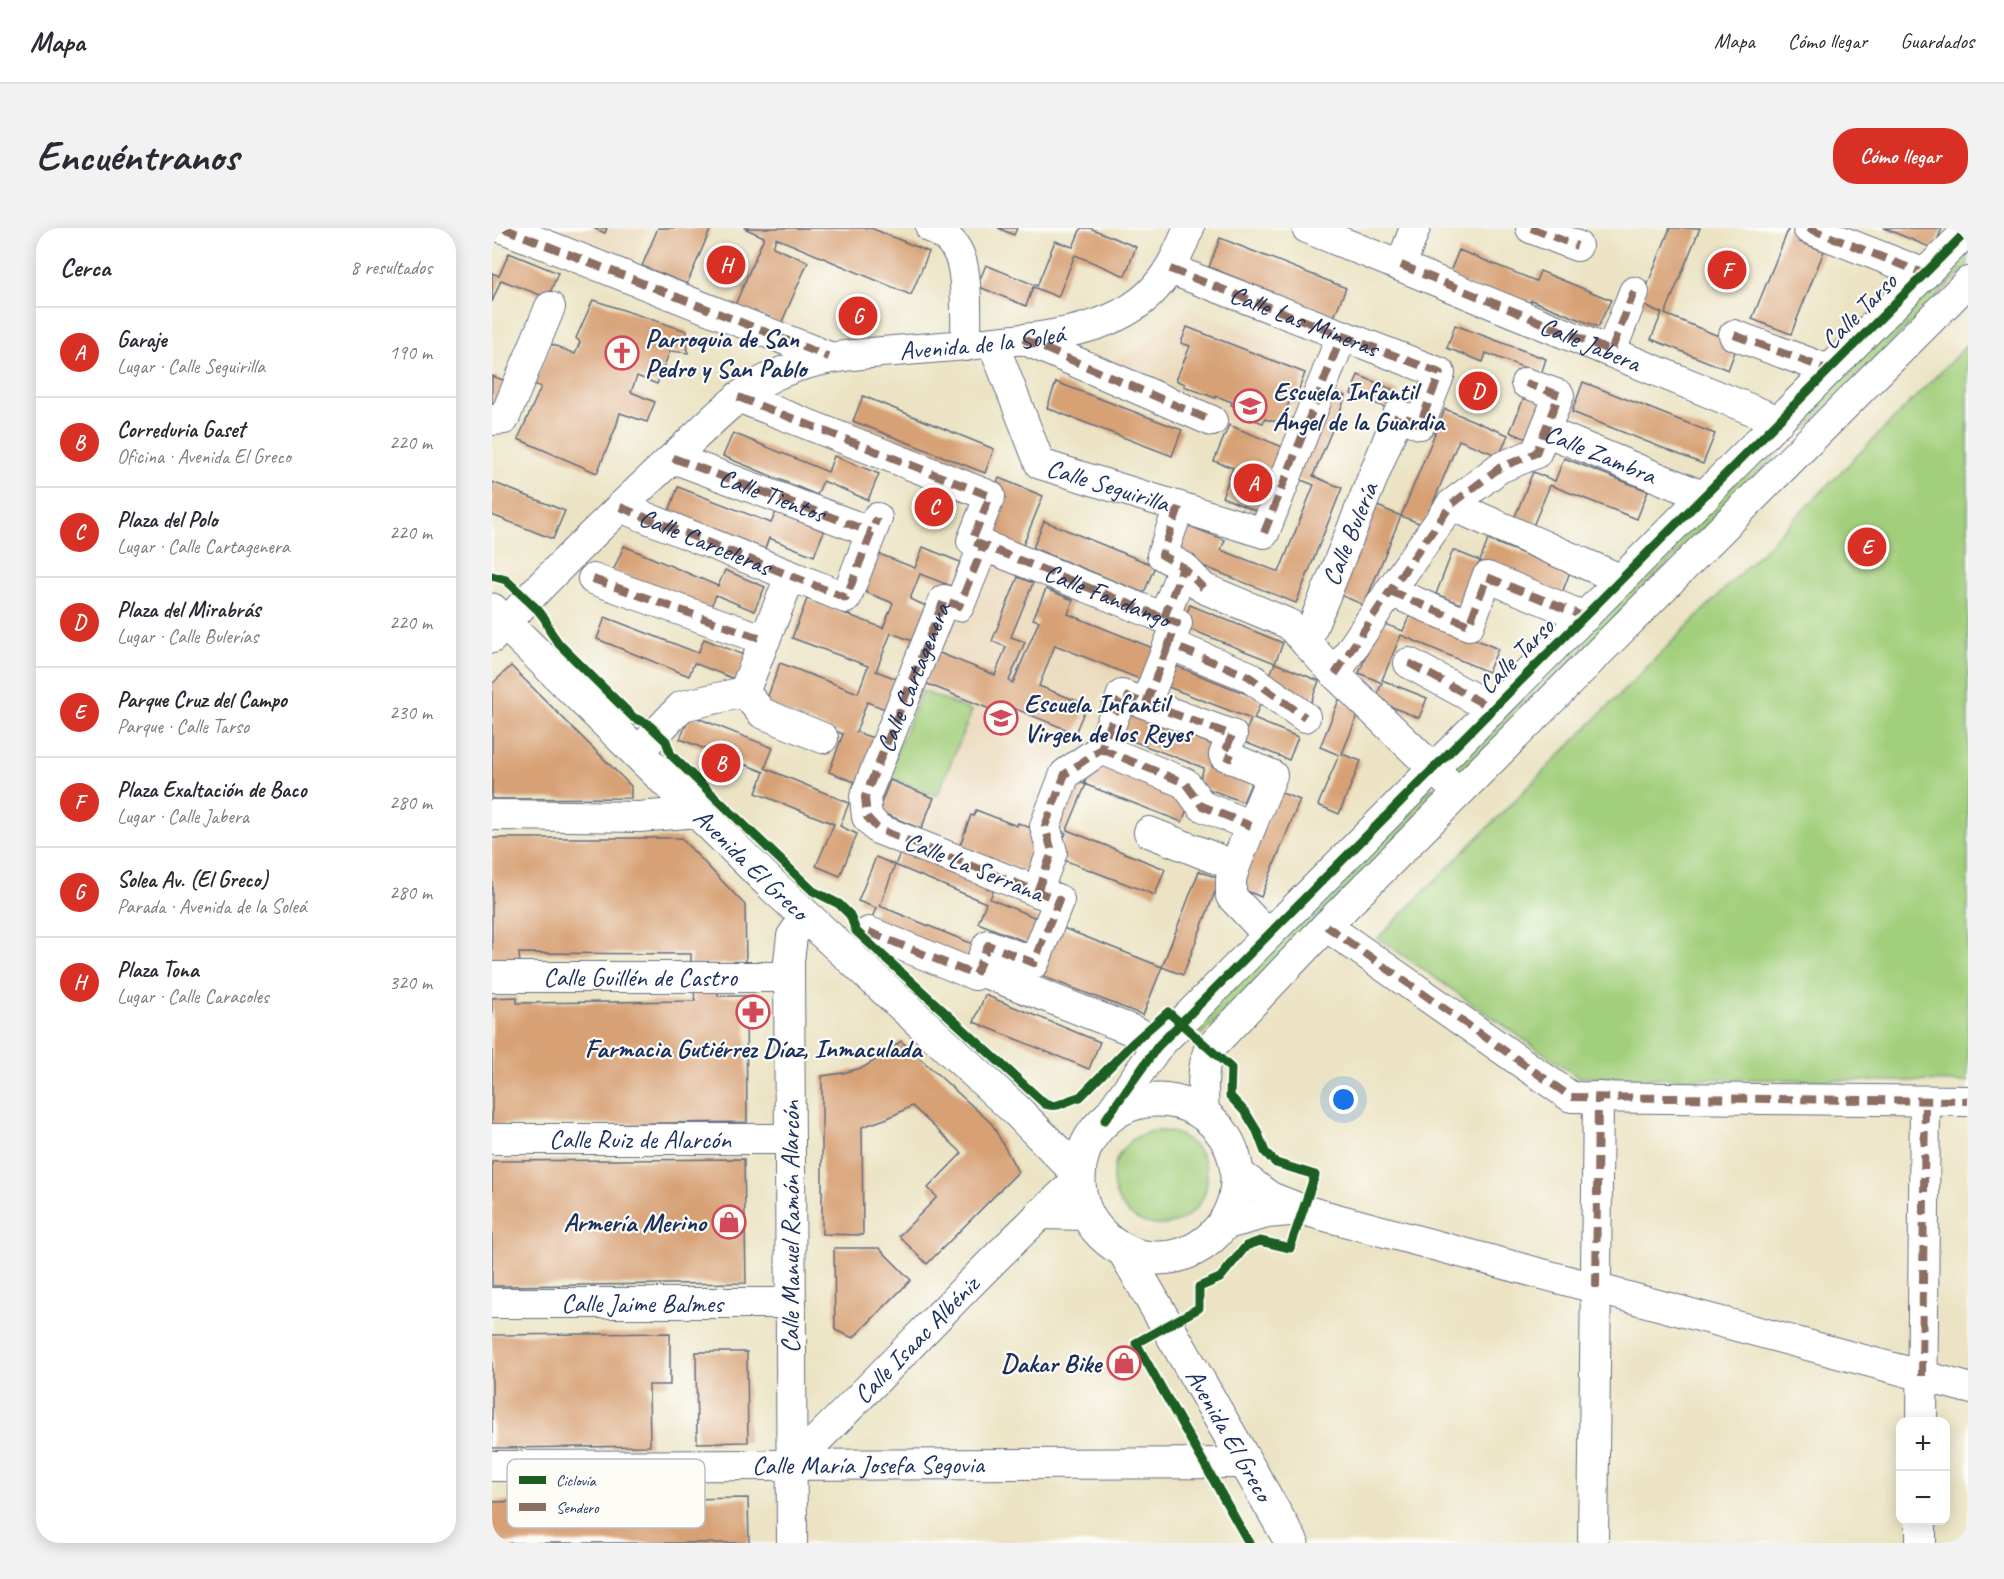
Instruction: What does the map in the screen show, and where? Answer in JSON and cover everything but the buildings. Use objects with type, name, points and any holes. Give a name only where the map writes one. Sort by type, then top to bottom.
[{"type":"main road","name":"Avenida El Greco","points":[[497,624],[637,753],[806,916],[1017,1111],[1079,1177]]},
{"type":"main road","points":[[1164,1100],[1185,1104],[1204,1114],[1221,1130],[1232,1149],[1238,1172],[1235,1199],[1223,1225],[1203,1244],[1178,1256],[1160,1258],[1141,1256],[1123,1249],[1103,1235],[1088,1215],[1081,1197],[1079,1177],[1083,1154],[1099,1128],[1121,1109],[1142,1102],[1164,1100]]},
{"type":"main road","name":"Avenida El Greco","points":[[1017,1111],[1042,1128],[1068,1140],[1080,1140],[1099,1128]]},
{"type":"main road","name":"Avenida El Greco","points":[[1123,1249],[1292,1543]]},
{"type":"main road","name":"Avenida El Greco","points":[[1167,1327],[1162,1296],[1164,1283],[1178,1256]]},
{"type":"street","points":[[503,228],[829,357]]},
{"type":"street","name":"Calle Seguirilla","points":[[931,228],[952,242],[961,257],[965,288],[979,344],[1040,464],[1264,533],[1342,335]]},
{"type":"street","name":"Calle Jabera","points":[[1307,228],[1779,421]]},
{"type":"street","points":[[1401,265],[1415,228]]},
{"type":"street","points":[[1531,228],[1577,246]]},
{"type":"street","points":[[1808,228],[1925,274]]},
{"type":"street","name":"Calle Tarso","points":[[1099,1128],[1158,1046],[1968,230]]},
{"type":"street","name":"Avenida de la Soleá","points":[[497,624],[738,398],[769,378],[829,357],[1023,339],[1064,333],[1107,321],[1137,304],[1155,289],[1170,269],[1179,231]]},
{"type":"street","name":"Calle Las Mineras","points":[[1170,269],[1440,373],[1420,424],[1398,415],[1395,424]]},
{"type":"street","points":[[1204,1114],[1203,1064],[1209,1049],[1326,926],[1968,282]]},
{"type":"street","points":[[1611,351],[1634,292]]},
{"type":"street","points":[[492,420],[504,419],[550,307]]},
{"type":"street","points":[[1734,335],[1829,370]]},
{"type":"street","points":[[1023,339],[1212,421]]},
{"type":"street","points":[[1526,383],[1559,395],[1545,431]]},
{"type":"street","name":"Calle Cartagenera","points":[[738,398],[990,496],[959,606],[944,600],[865,796],[867,817],[878,829]]},
{"type":"street","name":"Calle Bulería","points":[[1306,643],[1395,424]]},
{"type":"street","name":"Calle Zambra","points":[[1335,674],[1451,505],[1499,468],[1536,453],[1545,431],[1705,497]]},
{"type":"street","name":"Calle Tientos","points":[[673,458],[874,525]]},
{"type":"street","points":[[1451,505],[1622,580]]},
{"type":"street","name":"Calle Carceleras","points":[[620,507],[846,598],[874,525]]},
{"type":"street","points":[[1179,507],[1162,555],[1183,567],[1203,588],[1290,624],[1335,674],[1459,793]]},
{"type":"street","name":"Calle Fandango","points":[[978,543],[1167,631],[1248,676],[1305,717]]},
{"type":"street","points":[[1037,892],[1052,852],[1045,826],[1065,774],[1101,749],[1134,699],[1167,631],[1183,567]]},
{"type":"street","points":[[744,692],[790,577]]},
{"type":"street","points":[[1390,591],[1469,625],[1487,577],[1585,617]]},
{"type":"street","points":[[593,579],[765,640]]},
{"type":"street","points":[[1409,663],[1493,709]]},
{"type":"street","points":[[637,753],[682,706],[744,692]]},
{"type":"street","points":[[744,692],[762,713],[823,738]]},
{"type":"street","points":[[1134,699],[1232,735],[1224,755],[1272,775],[1231,879],[1231,896],[1268,935]]},
{"type":"street","points":[[1101,749],[1185,783],[1202,806],[1251,826]]},
{"type":"street","points":[[492,815],[639,817],[698,812]]},
{"type":"street","name":"Calle La Serrana","points":[[869,933],[975,975],[988,945],[1034,963],[1059,900],[878,829]]},
{"type":"street","points":[[1149,832],[1235,866]]},
{"type":"street","name":"Calle Manuel Ramón Alarcón","points":[[792,1543],[789,977],[792,936],[806,916]]},
{"type":"street","points":[[1326,926],[1571,1097],[1968,1101]]},
{"type":"street","points":[[988,974],[1139,1033],[1158,1046]]},
{"type":"street","name":"Calle Guillén de Castro","points":[[492,977],[789,977]]},
{"type":"street","points":[[1593,1543],[1598,1097]]},
{"type":"street","points":[[1922,1417],[1925,1101]]},
{"type":"street","name":"Calle Ruiz de Alarcón","points":[[492,1139],[790,1139]]},
{"type":"street","points":[[1238,1172],[1270,1197],[1303,1210],[1968,1388]]},
{"type":"street","name":"Calle Isaac Albéniz","points":[[791,1465],[846,1413],[1039,1214],[1079,1177]]},
{"type":"street","points":[[1223,1225],[1267,1213],[1303,1210]]},
{"type":"street","points":[[1039,1214],[1088,1215]]},
{"type":"street","name":"Calle Jaime Balmes","points":[[492,1303],[791,1303]]},
{"type":"street","name":"Calle María Josefa Segovia","points":[[705,1465],[1246,1463]]},
{"type":"street","name":"Calle María Josefa Segovia","points":[[492,1466],[507,1466]]},
{"type":"street","points":[[1921,1525],[1921,1543]]},
{"type":"shaded area","points":[[525,228],[647,228],[630,269]]},
{"type":"shaded area","name":"Escuela Infantil Ángel de la Guardia","points":[[1185,307],[1325,362],[1290,446],[1099,367],[1133,352],[1165,329]]},
{"type":"shaded area","name":"Escuela Infantil Virgen de los Reyes","points":[[984,556],[1170,630],[1145,692],[1108,677],[1080,747],[1072,744],[1038,828],[1035,881],[924,837],[939,797],[887,776],[952,617]]},
{"type":"green space","points":[[1968,247],[1968,266],[1806,428],[1798,429],[1795,425]]},
{"type":"green space","points":[[1968,344],[1968,1082],[1578,1077],[1378,938]]},
{"type":"green space","points":[[1767,450],[1771,450],[1776,455],[1459,774],[1453,767]]},
{"type":"green space","points":[[922,691],[972,711],[937,796],[887,776]]},
{"type":"green space","points":[[1432,787],[1440,793],[1202,1035],[1193,1026]]},
{"type":"green space","points":[[1151,1131],[1169,1131],[1194,1144],[1204,1160],[1207,1178],[1204,1196],[1194,1212],[1169,1225],[1151,1225],[1126,1212],[1113,1187],[1113,1169],[1126,1144]]},
{"type":"marked path","points":[[503,228],[829,357]]},
{"type":"marked path","points":[[1531,228],[1577,246]]},
{"type":"marked path","points":[[1808,228],[1925,274]]},
{"type":"marked path","points":[[1401,265],[1611,351],[1634,292]]},
{"type":"marked path","points":[[1170,269],[1440,373],[1420,424],[1398,415],[1394,425]]},
{"type":"marked path","points":[[1264,533],[1342,335]]},
{"type":"marked path","points":[[1734,335],[1829,370]]},
{"type":"marked path","points":[[1023,339],[1212,421]]},
{"type":"marked path","points":[[1335,674],[1451,505],[1499,468],[1536,453],[1559,395],[1526,383]]},
{"type":"marked path","points":[[738,397],[990,496],[972,541],[1177,623],[1169,644],[1248,676],[1305,717]]},
{"type":"marked path","points":[[673,458],[871,532]]},
{"type":"marked path","points":[[620,507],[846,598],[877,518]]},
{"type":"marked path","points":[[1179,507],[1162,555],[1183,567],[1203,588]]},
{"type":"marked path","points":[[869,932],[975,975],[988,945],[1034,963],[1059,900],[878,829],[867,817],[865,797],[944,600],[959,606],[984,545]]},
{"type":"marked path","points":[[1164,618],[1183,567]]},
{"type":"marked path","points":[[1390,591],[1469,625],[1487,577],[1585,617]]},
{"type":"marked path","points":[[593,579],[765,640]]},
{"type":"marked path","points":[[1146,703],[1169,644]]},
{"type":"marked path","points":[[1409,663],[1493,709]]},
{"type":"marked path","points":[[1037,892],[1052,852],[1045,826],[1065,774],[1101,749],[1122,695],[1232,735],[1224,755],[1233,759]]},
{"type":"marked path","points":[[1101,749],[1185,783],[1202,806],[1251,826]]},
{"type":"marked path","points":[[1326,926],[1571,1097],[1968,1101]]},
{"type":"marked path","points":[[1596,1288],[1598,1097]]},
{"type":"marked path","points":[[1922,1376],[1925,1101]]},
{"type":"cycle path","points":[[1105,1120],[1158,1046],[1968,230]]},
{"type":"cycle path","points":[[492,576],[506,580],[538,610],[559,644],[634,718],[647,723],[666,741],[671,755],[813,891],[839,904],[850,915],[856,931],[1045,1104],[1059,1105],[1080,1097],[1134,1042],[1168,1012],[1231,1068],[1230,1096],[1246,1113],[1257,1131],[1265,1152],[1276,1163],[1315,1175],[1290,1248],[1260,1241],[1246,1246],[1220,1278],[1199,1287],[1199,1308],[1136,1343],[1249,1543]]},
{"type":"place","name":"Plaza Tona","points":[[726,265]]},
{"type":"place","name":"Plaza Exaltación de Baco","points":[[1727,270]]},
{"type":"place","name":"Solea Av. (El Greco)","points":[[858,316]]},
{"type":"place","name":"Parroquia de San Pedro y San Pablo","points":[[622,353]]},
{"type":"place","name":"Plaza del Mirabrás","points":[[1478,391]]},
{"type":"place","name":"Escuela Infantil Ángel de la Guardia","points":[[1250,406]]},
{"type":"place","name":"Garaje","points":[[1253,483]]},
{"type":"place","name":"Plaza del Polo","points":[[934,507]]},
{"type":"place","name":"Parque Cruz del Campo","points":[[1867,547]]},
{"type":"place","name":"Escuela Infantil Virgen de los Reyes","points":[[1001,718]]},
{"type":"place","name":"Correduria Gaset","points":[[721,763]]},
{"type":"place","name":"Farmacia Gutiérrez Díaz, Inmaculada","points":[[753,1012]]},
{"type":"place","name":"Armería Merino","points":[[729,1222]]},
{"type":"place","name":"Dakar Bike","points":[[1124,1363]]}]
